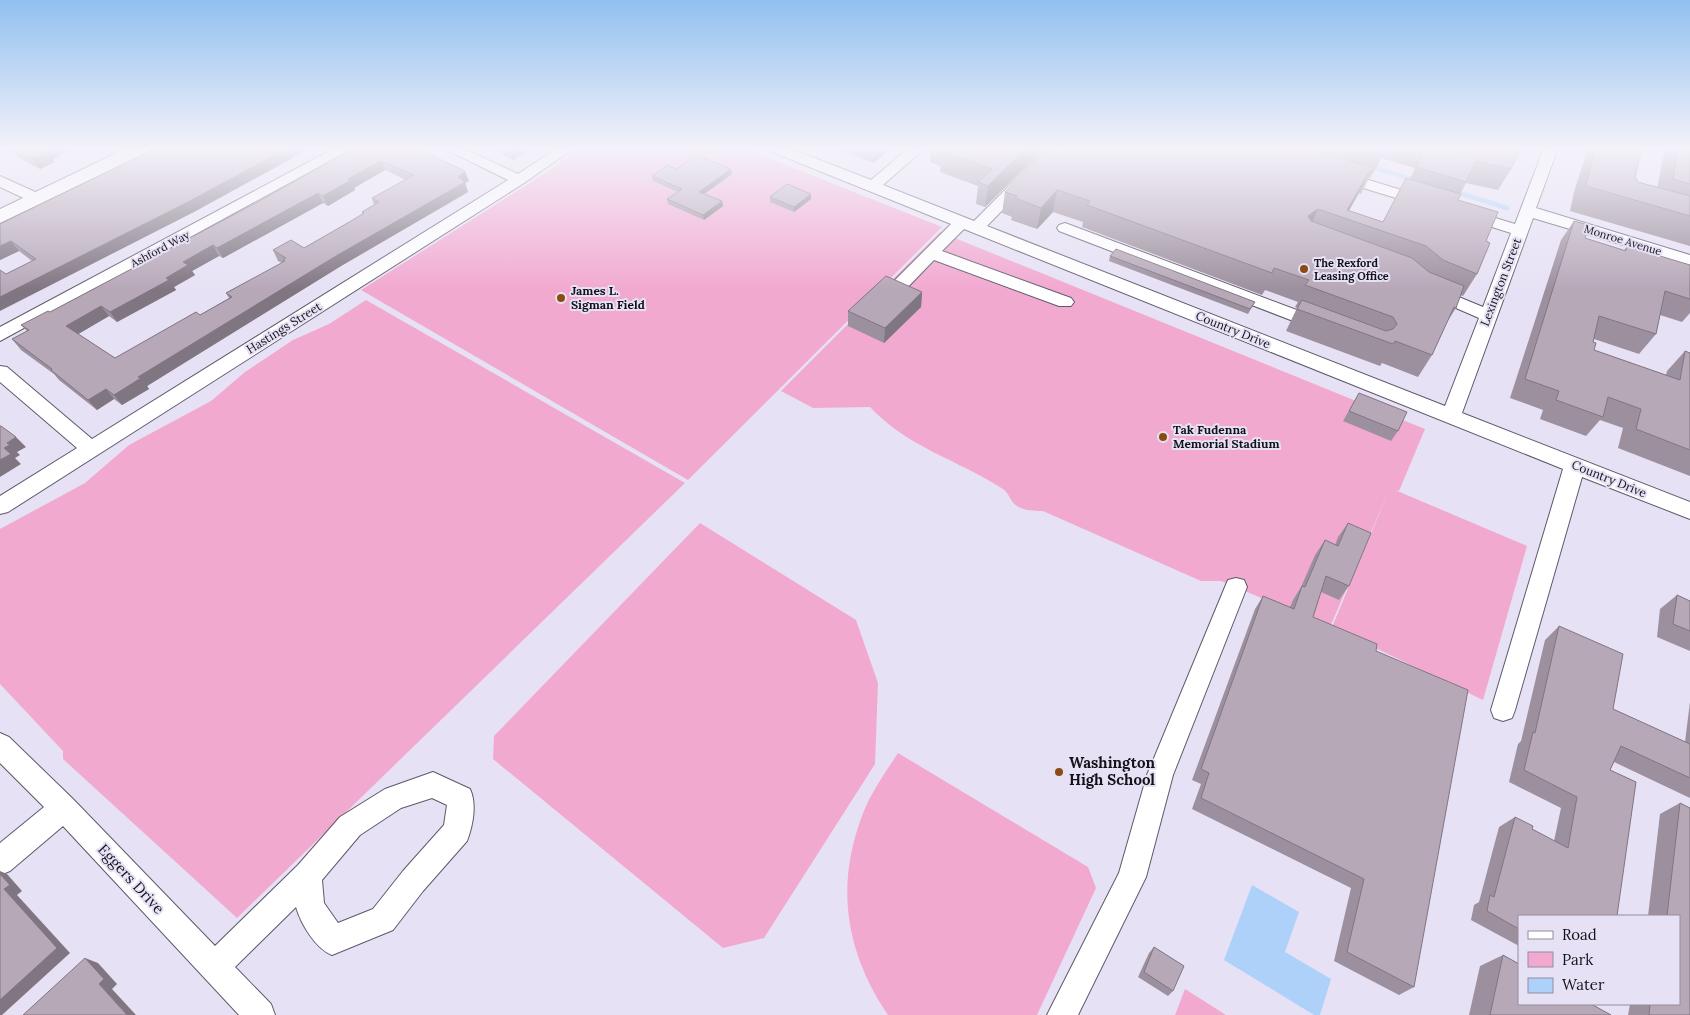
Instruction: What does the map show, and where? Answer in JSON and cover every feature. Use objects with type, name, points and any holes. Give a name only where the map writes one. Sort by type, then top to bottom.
[{"type":"main road","points":[[0,201],[27,195]]},
{"type":"main road","points":[[0,217],[29,195]]},
{"type":"street","name":"Ashford Way","points":[[0,335],[258,195]]},
{"type":"street","name":"Hastings Street","points":[[0,506],[495,195]]},
{"type":"street","name":"Country Drive","points":[[893,195],[1690,511]]},
{"type":"street","points":[[899,286],[931,253],[969,225],[1002,195]]},
{"type":"street","points":[[1403,195],[1520,231]]},
{"type":"street","name":"Lexington Street","points":[[1451,416],[1534,195]]},
{"type":"street","name":"Monroe Avenue","points":[[1528,211],[1690,260]]},
{"type":"street","points":[[1065,228],[1334,331]]},
{"type":"street","points":[[1074,267],[1098,242]]},
{"type":"street","points":[[931,253],[1066,302]]},
{"type":"street","points":[[1415,283],[1488,316]]},
{"type":"street","points":[[1259,340],[1276,309]]},
{"type":"street","points":[[0,372],[91,449]]},
{"type":"street","points":[[1503,710],[1574,465]]},
{"type":"street","points":[[1062,1015],[1132,877],[1160,775],[1236,587]]},
{"type":"street","name":"Eggers Drive","points":[[0,745],[64,808],[260,1015]]},
{"type":"street","points":[[215,967],[308,875],[350,826],[394,798],[433,785],[461,798],[457,831],[413,881],[383,920],[332,940],[310,908],[308,875]]},
{"type":"street","points":[[0,861],[64,808]]},
{"type":"green space","points":[[510,195],[862,195],[942,227],[688,480],[361,290]]},
{"type":"green space","name":"Tak Fudenna Memorial Stadium","points":[[940,232],[1425,429],[1399,491],[1395,490],[1527,546],[1483,700],[1332,627],[1390,488],[1330,627],[1221,581],[1201,581],[1043,511],[1020,508],[1013,503],[1003,489],[916,443],[884,421],[870,407],[813,408],[781,391]]},
{"type":"green space","points":[[366,300],[685,483],[237,918],[63,759],[63,751],[0,684],[0,529],[85,483],[129,445],[211,401],[245,372],[293,340],[329,324]]},
{"type":"green space","points":[[700,523],[856,620],[878,683],[875,764],[764,938],[723,948],[493,759],[494,736]]},
{"type":"green space","points":[[898,753],[1088,867],[1096,888],[1037,1015],[888,1015],[874,992],[862,968],[854,944],[847,894],[849,868],[854,842],[865,808]]},
{"type":"green space","points":[[1185,989],[1226,1015],[1175,1015]]},
{"type":"water","points":[[1252,885],[1299,912],[1285,952],[1331,979],[1320,1015],[1314,1015],[1224,960]]},
{"type":"building","points":[[59,195],[200,195],[0,297],[0,270],[6,274],[36,259],[11,241],[0,246],[0,224]]},
{"type":"building","points":[[270,195],[314,195],[217,248],[213,245],[183,262],[188,265],[166,278],[169,280],[110,312],[101,306],[66,326],[115,358],[196,312],[200,315],[232,297],[226,293],[285,261],[283,260],[286,258],[273,250],[291,240],[304,248],[364,213],[362,212],[379,202],[372,198],[377,195],[442,195],[336,256],[138,377],[141,378],[114,395],[106,389],[88,400],[52,369],[12,339],[29,330],[21,325],[48,311],[50,312]]},
{"type":"building","points":[[672,195],[708,195],[722,201],[703,215],[667,199]]},
{"type":"building","points":[[772,195],[809,195],[794,207],[770,197]]},
{"type":"building","points":[[1015,195],[1052,195],[1041,208],[1015,198],[1017,196]]},
{"type":"building","points":[[1073,195],[1355,195],[1347,210],[1383,222],[1397,195],[1460,195],[1458,200],[1498,212],[1486,241],[1490,243],[1477,274],[1443,260],[1426,246],[1318,209],[1308,216],[1311,221],[1412,258],[1429,272],[1464,286],[1456,308],[1454,307],[1432,355],[1395,341],[1393,344],[1297,309],[1302,300],[1386,331],[1393,329],[1397,324],[1393,317],[1305,285],[1309,280],[1274,268],[1272,273],[1087,205],[1090,201]]},
{"type":"building","points":[[1618,195],[1690,196],[1690,216]]},
{"type":"building","points":[[1574,221],[1589,225],[1585,238],[1626,251],[1627,246],[1690,265],[1690,299],[1665,291],[1656,334],[1599,316],[1593,342],[1596,343],[1594,350],[1680,380],[1685,351],[1690,353],[1690,450],[1636,429],[1641,409],[1608,397],[1603,417],[1556,400],[1559,391],[1525,379]]},
{"type":"building","points":[[1116,249],[1255,302],[1250,309],[1110,256]]},
{"type":"building","points":[[886,276],[922,292],[885,328],[848,311]]},
{"type":"building","points":[[1359,393],[1407,412],[1398,431],[1349,411]]},
{"type":"building","points":[[0,426],[16,437],[7,443],[10,445],[4,448],[11,454],[0,460]]},
{"type":"building","points":[[1348,523],[1371,533],[1349,586],[1326,576],[1313,617],[1377,644],[1376,651],[1468,690],[1414,987],[1347,952],[1364,879],[1201,798],[1209,773],[1201,769],[1263,596],[1294,609],[1302,586],[1305,587],[1325,540],[1338,546]]},
{"type":"building","points":[[1677,595],[1690,601],[1690,631],[1673,624]]},
{"type":"building","points":[[1559,626],[1623,654],[1613,709],[1690,744],[1690,778],[1621,746],[1610,770],[1636,782],[1617,915],[1518,915],[1518,928],[1487,911],[1490,895],[1494,897],[1515,817],[1533,826],[1532,829],[1568,848],[1577,797],[1524,770],[1533,732],[1535,733]]},
{"type":"building","points":[[1680,803],[1690,808],[1690,1015],[1649,1015],[1650,1005],[1680,1005],[1680,915],[1667,915]]},
{"type":"building","points":[[0,874],[10,885],[4,889],[57,948],[0,1000]]},
{"type":"building","points":[[1154,947],[1184,966],[1173,991],[1144,972]]},
{"type":"building","points":[[1503,955],[1518,963],[1518,1005],[1593,1005],[1611,1015],[1490,1015]]},
{"type":"building","points":[[85,958],[104,979],[99,984],[127,1015],[23,1015]]},
{"type":"waterway","points":[[1467,195],[1507,208]]},
{"type":"place","name":"The Rexford Leasing Office","points":[[1304,269]]},
{"type":"place","name":"James L. Sigman Field","points":[[561,298]]},
{"type":"place","name":"Tak Fudenna Memorial Stadium","points":[[1163,437]]},
{"type":"place","name":"Washington High School","points":[[1059,772]]}]
